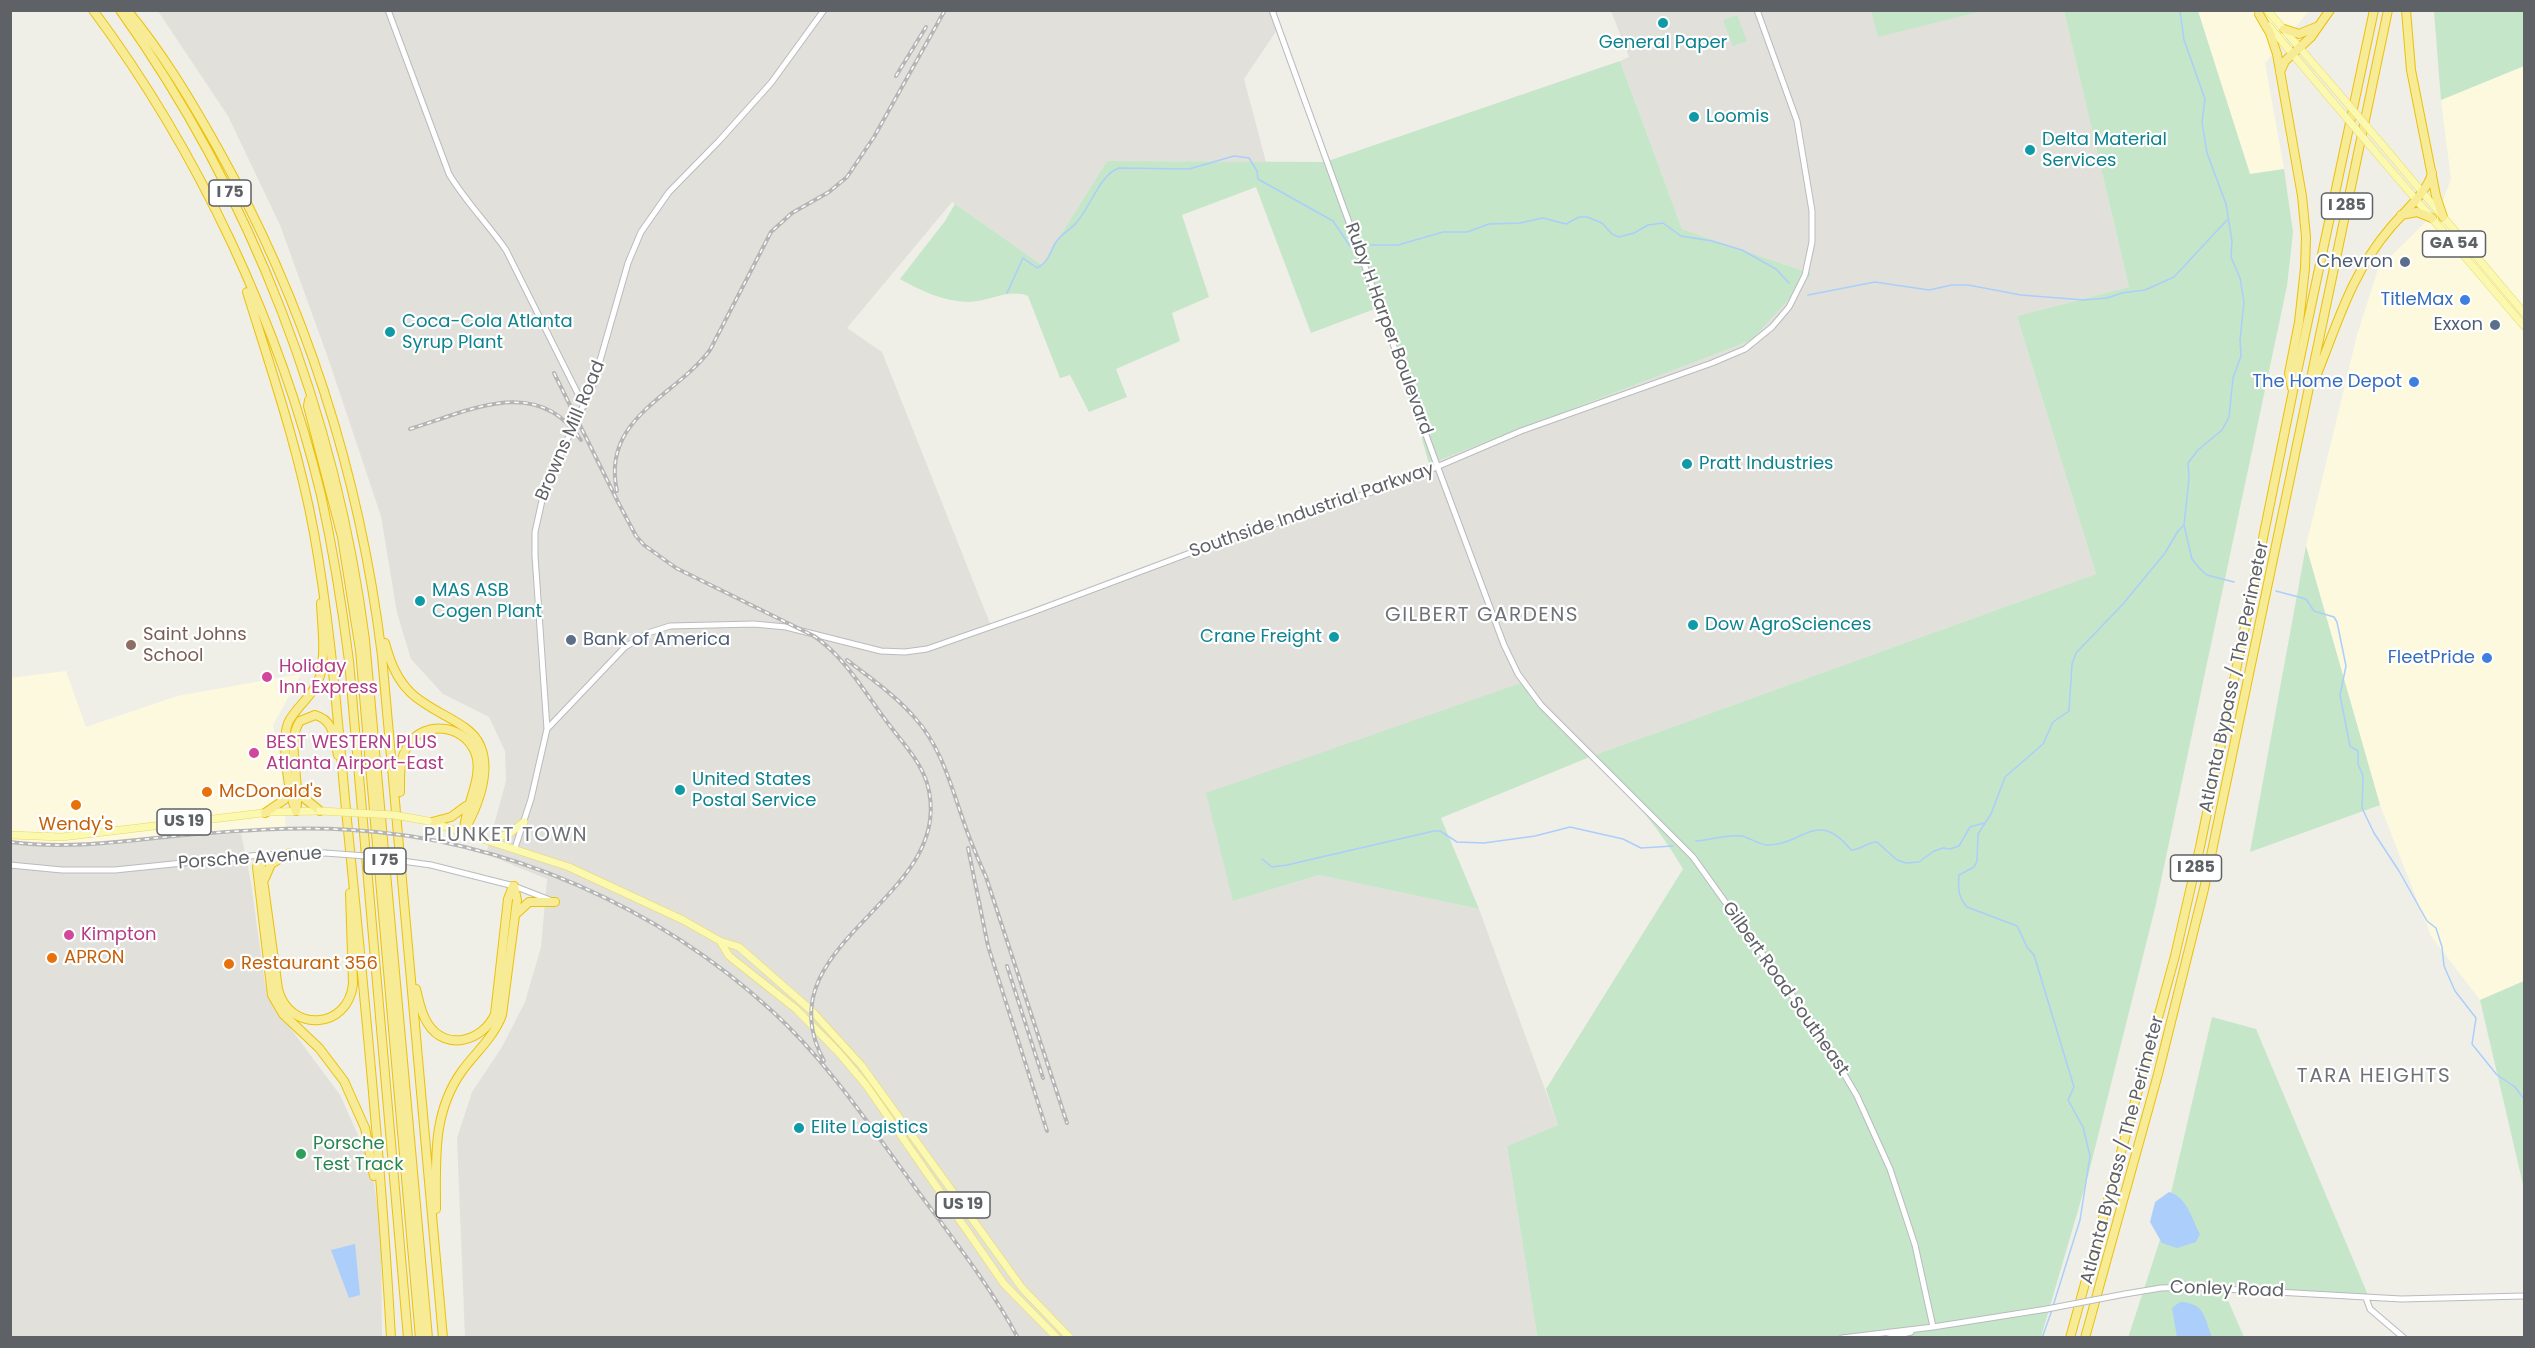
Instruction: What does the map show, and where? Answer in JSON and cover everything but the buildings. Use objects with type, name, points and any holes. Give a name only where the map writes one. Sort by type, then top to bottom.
[{"type":"highway","name":"I 75","points":[[93,10],[144,84],[209,198],[269,332],[299,417],[320,494],[335,566],[356,728],[408,1338]]},
{"type":"highway","name":"I 75","points":[[120,10],[186,111],[228,189],[268,277],[309,391],[348,533],[363,628],[428,1338]]},
{"type":"highway","points":[[127,10],[171,70],[213,139],[256,219],[295,308],[326,390],[352,484],[376,607],[391,663],[402,683],[420,700],[470,731],[481,745],[485,760],[484,777],[471,818],[464,831]]},
{"type":"highway","points":[[2280,72],[2283,64],[2319,26],[2330,10]]},
{"type":"highway","name":"Atlanta Bypass / The Perimeter","points":[[2070,1338],[2178,945],[2374,10]]},
{"type":"highway","name":"Atlanta Bypass / The Perimeter","points":[[2085,1338],[2158,1074],[2204,889],[2388,10]]},
{"type":"highway","points":[[2406,10],[2411,70],[2443,218]]},
{"type":"highway","points":[[2261,12],[2273,40],[2280,72],[2302,196],[2306,237],[2299,322],[2289,373],[2293,391]]},
{"type":"highway","points":[[2283,29],[2299,34],[2319,26]]},
{"type":"highway","points":[[2306,402],[2351,285],[2381,238],[2428,185],[2432,173]]},
{"type":"highway","points":[[2401,215],[2418,212],[2432,218]]},
{"type":"highway","points":[[237,260],[294,446],[320,566],[332,647],[387,1269],[391,1338]]},
{"type":"highway","points":[[309,391],[308,406],[342,537],[360,650],[420,1338]]},
{"type":"highway","points":[[296,812],[286,741],[287,725],[311,695],[322,667],[320,566]]},
{"type":"highway","points":[[376,607],[399,825],[443,1338]]},
{"type":"highway","points":[[265,813],[284,800],[294,789],[295,729],[305,717],[315,715],[326,720],[332,729],[346,796]]},
{"type":"highway","points":[[399,825],[400,772],[404,753],[412,739],[425,730],[440,728],[455,731],[468,741],[473,748],[478,768],[468,803],[464,831]]},
{"type":"highway","points":[[294,789],[320,811]]},
{"type":"highway","points":[[430,822],[457,814],[468,803]]},
{"type":"highway","points":[[260,855],[265,878],[278,989],[290,1011],[302,1018],[316,1021],[331,1018],[343,1010],[352,992],[349,848]]},
{"type":"highway","points":[[265,878],[272,864],[290,853]]},
{"type":"highway","points":[[260,855],[257,867],[272,995],[283,1014],[332,1063],[353,1098],[365,1128],[371,1155],[387,1269]]},
{"type":"highway","points":[[409,952],[426,1023],[438,1035],[451,1040],[476,1036],[488,1027],[495,1014],[508,899],[514,886]]},
{"type":"highway","points":[[436,1251],[438,1122],[450,1089],[496,1028],[502,1015],[517,900],[514,886]]},
{"type":"highway","points":[[515,916],[520,908],[529,902],[555,902]]},
{"type":"main road","name":"GA 54","points":[[2261,12],[2283,29],[2296,52],[2336,90],[2386,149],[2432,218],[2524,326]]},
{"type":"main road","name":"GA 54","points":[[2261,12],[2384,161],[2443,218],[2524,313]]},
{"type":"main road","name":"US 19","points":[[10,835],[62,837],[265,813],[320,811],[394,815],[464,831],[597,879],[683,920],[720,941],[739,947],[794,994],[862,1066],[1022,1288],[1070,1338]]},
{"type":"main road","points":[[491,840],[513,831],[524,822]]},
{"type":"main road","name":"US 19","points":[[720,941],[729,956],[796,1009],[853,1070],[1004,1284],[1057,1338]]},
{"type":"street","points":[[388,10],[449,174],[462,196],[506,250],[584,406]]},
{"type":"street","name":"Browns Mill Road","points":[[515,848],[524,822],[547,729],[535,532],[545,487],[584,406],[601,364],[634,247],[649,218],[669,192],[719,141],[771,82],[824,10]]},
{"type":"street","name":"Ruby H Harper Boulevard","points":[[1272,10],[1504,645],[1518,674],[1540,705],[1594,759]]},
{"type":"street","name":"Southside Industrial Parkway","points":[[547,729],[625,647],[658,630],[683,624],[754,624],[786,627],[881,651],[905,652],[927,649],[1222,541],[1438,468],[1521,431],[1732,355],[1757,340],[1789,307],[1798,292],[1809,260],[1812,211],[1797,121],[1757,10]]},
{"type":"street","name":"Gilbert Road Southeast","points":[[1594,759],[1693,857],[1836,1059],[1870,1123],[1897,1187],[1915,1245],[1933,1327]]},
{"type":"street","name":"Porsche Avenue","points":[[10,865],[62,870],[115,870],[260,855],[325,853],[431,865],[514,886],[555,902]]},
{"type":"street","name":"Conley Road","points":[[1842,1338],[1933,1327],[2161,1288],[2188,1287],[2366,1298],[2480,1299],[2524,1296]]},
{"type":"street","points":[[2366,1298],[2370,1309],[2404,1338]]},
{"type":"street","name":"Conley Road","points":[[1888,1338],[1933,1327]]},
{"type":"shaded area","points":[[158,11],[1272,11],[1279,27],[1244,79],[1266,162],[1107,161],[1042,265],[952,202],[847,328],[882,352],[991,626],[1141,568],[1312,514],[1429,464],[1752,340],[1812,274],[1682,229],[1620,61],[1629,57],[1611,11],[2064,11],[2129,287],[2017,316],[2096,574],[1592,756],[1523,682],[1233,901],[1319,875],[1479,909],[1558,1125],[1507,1146],[1537,1335],[1535,1337],[465,1337],[457,1138],[472,1092],[502,1047],[525,1002],[541,947],[547,879],[486,854],[506,781],[505,751],[489,717],[443,694],[411,659],[397,613],[381,516],[280,225],[228,116]]},
{"type":"shaded area","points":[[2198,11],[2309,11],[2265,63],[2284,169],[2250,174]]},
{"type":"shaded area","points":[[2524,66],[2524,981],[2480,1000],[2431,936],[2380,805],[2306,546],[2357,335],[2378,269],[2440,208],[2451,179],[2441,100]]},
{"type":"shaded area","points":[[66,671],[86,727],[177,696],[301,674],[273,725],[281,766],[286,827],[241,833],[123,842],[11,844],[10,678]]},
{"type":"shaded area","points":[[241,833],[251,883],[265,984],[272,1003],[340,1095],[371,1164],[381,1230],[382,1337],[11,1337],[10,844],[123,842]]},
{"type":"green space","points":[[1871,10],[1982,10],[1982,11],[1878,37]]},
{"type":"green space","points":[[2064,11],[2198,11],[2250,174],[2284,169],[2293,232],[2287,286],[2156,904],[2088,1176],[2041,1337],[1535,1337],[1537,1335],[1507,1146],[1558,1125],[1546,1089],[1683,869],[1641,810],[1592,756],[2096,574],[2017,316],[2129,287]]},
{"type":"green space","points":[[2434,11],[2524,11],[2524,66],[2441,100]]},
{"type":"green space","points":[[1737,15],[1747,41],[1733,46],[1723,20]]},
{"type":"green space","points":[[1620,61],[1682,229],[1812,274],[1752,340],[1429,464],[1402,368],[1380,307],[1311,333],[1256,187],[1182,215],[1209,297],[1172,313],[1180,341],[1116,369],[1127,397],[1089,412],[1070,375],[1060,378],[1028,296],[1006,294],[968,302],[950,300],[916,288],[900,279],[945,221],[955,204],[1042,265],[1107,161],[1325,162]]},
{"type":"green space","points":[[2306,546],[2380,805],[2250,852]]},
{"type":"green space","points":[[1524,682],[1592,756],[1441,818],[1479,909],[1319,875],[1233,901],[1206,793]]},
{"type":"green space","points":[[2524,981],[2524,1189],[2480,1000]]},
{"type":"green space","points":[[2212,1017],[2256,1029],[2368,1295],[2223,1289],[2244,1337],[2128,1338],[2160,1240]]},
{"type":"water","points":[[2169,1192],[2181,1199],[2188,1209],[2200,1234],[2196,1242],[2177,1248],[2162,1243],[2150,1222],[2155,1202]]},
{"type":"water","points":[[355,1244],[360,1295],[349,1298],[331,1250]]},
{"type":"water","points":[[2180,1302],[2199,1308],[2212,1337],[2177,1337],[2172,1308]]},
{"type":"waterway","points":[[2180,10],[2184,40],[2205,99],[2202,122],[2207,153],[2226,204],[2232,241],[2231,257],[2240,278],[2244,302],[2240,340],[2241,356],[2233,378],[2229,417],[2222,430],[2198,450],[2188,463],[2189,478],[2184,525],[2192,559],[2201,570],[2207,575],[2234,582]]},
{"type":"waterway","points":[[1007,293],[1023,258],[1037,268],[1044,263],[1058,239],[1081,217],[1106,177],[1119,168],[1189,169],[1234,156],[1249,158],[1257,171],[1258,179],[1333,221],[1350,246],[1353,246]]},
{"type":"waterway","points":[[1371,245],[1398,245],[1443,232],[1467,232],[1489,224],[1520,223],[1543,218],[1566,224],[1579,217],[1587,217],[1602,223],[1612,234],[1619,237],[1634,233],[1648,225],[1663,223],[1681,236],[1712,241],[1742,250],[1776,269],[1789,283]]},
{"type":"waterway","points":[[1808,295],[1875,282],[1929,290],[1952,285],[1968,285],[2021,295],[2084,300],[2107,298],[2122,293],[2145,290],[2174,277],[2227,220]]},
{"type":"waterway","points":[[2053,1306],[2080,1220],[2090,1156],[2083,1127],[2068,1100],[2074,1087],[2034,955],[2027,947],[2017,926],[1967,907],[1959,892],[1959,875],[1974,867],[1977,861],[1978,834],[1991,814],[2005,777],[2043,744],[2053,722],[2069,711],[2072,664],[2076,653],[2123,604],[2165,553],[2184,525]]},
{"type":"waterway","points":[[2276,591],[2306,599],[2314,611],[2334,617],[2337,622],[2346,666],[2340,695],[2350,746],[2358,751],[2358,764],[2363,776],[2362,808],[2374,833],[2399,871],[2427,921],[2436,928],[2442,947],[2444,966],[2455,991],[2476,1018],[2472,1044],[2497,1075],[2515,1087],[2524,1099]]},
{"type":"waterway","points":[[1696,841],[1724,836],[1742,836],[1768,845],[1791,840],[1810,832],[1829,831],[1851,850],[1877,842],[1897,860],[1906,863],[1919,862],[1934,851],[1959,846],[1970,827],[1984,823]]},
{"type":"waterway","points":[[1262,859],[1272,867],[1287,865],[1434,831],[1440,831],[1457,842],[1484,843],[1535,836],[1570,827],[1623,839],[1641,848],[1673,846]]},
{"type":"waterway","points":[[2042,1338],[2052,1310]]},
{"type":"railway","points":[[617,491],[615,466],[620,445],[630,427],[644,411],[695,367],[710,350],[771,232],[792,213],[829,192],[847,177],[874,137],[945,10]]},
{"type":"railway","points":[[896,76],[926,27]]},
{"type":"railway","points":[[554,373],[618,502],[636,536],[644,545],[676,568],[814,636],[825,645],[854,676],[910,751],[924,775],[927,783],[930,823],[916,858],[892,890],[837,951],[817,983],[811,1019],[824,1061]]},
{"type":"railway","points":[[410,429],[478,407],[501,403],[523,403],[544,408],[563,420],[581,440]]},
{"type":"railway","points":[[847,660],[907,709],[923,728],[937,752],[986,877],[1067,1123]]},
{"type":"railway","points":[[10,842],[52,845],[93,844],[219,832],[286,829],[352,830],[409,836],[466,847],[522,864],[577,885],[630,910],[680,940],[728,974],[792,1030],[864,1117],[969,1260],[995,1298],[1018,1338]]},
{"type":"railway","points":[[968,848],[988,946],[1047,1131]]},
{"type":"railway","points":[[1007,966],[1043,1078]]},
{"type":"place","name":"General Paper","points":[[1663,23]]},
{"type":"place","name":"Loomis","points":[[1694,117]]},
{"type":"place","name":"Delta Material Services","points":[[2030,150]]},
{"type":"place","name":"Chevron","points":[[2405,262]]},
{"type":"place","name":"TitleMax","points":[[2465,300]]},
{"type":"place","name":"Exxon","points":[[2495,325]]},
{"type":"place","name":"Coca-Cola Atlanta Syrup Plant","points":[[390,332]]},
{"type":"place","name":"The Home Depot","points":[[2414,382]]},
{"type":"place","name":"Pratt Industries","points":[[1687,464]]},
{"type":"place","name":"MAS ASB Cogen Plant","points":[[420,601]]},
{"type":"place","name":"Dow AgroSciences","points":[[1693,625]]},
{"type":"place","name":"Crane Freight","points":[[1334,637]]},
{"type":"place","name":"Bank of America","points":[[571,640]]},
{"type":"place","name":"Saint Johns School","points":[[131,645]]},
{"type":"place","name":"FleetPride","points":[[2487,658]]},
{"type":"place","name":"Holiday Inn Express","points":[[267,677]]},
{"type":"place","name":"BEST WESTERN PLUS Atlanta Airport-East","points":[[254,753]]},
{"type":"place","name":"United States Postal Service","points":[[680,790]]},
{"type":"place","name":"McDonald's","points":[[207,792]]},
{"type":"place","name":"Wendy's","points":[[76,805]]},
{"type":"place","name":"Kimpton","points":[[69,935]]},
{"type":"place","name":"APRON","points":[[52,958]]},
{"type":"place","name":"Restaurant 356","points":[[229,964]]},
{"type":"place","name":"Elite Logistics","points":[[799,1128]]},
{"type":"place","name":"Porsche Test Track","points":[[301,1154]]},
{"type":"district","name":"GILBERT GARDENS","points":[[1482,616]]},
{"type":"district","name":"PLUNKET TOWN","points":[[506,836]]},
{"type":"district","name":"TARA HEIGHTS","points":[[2374,1077]]}]
